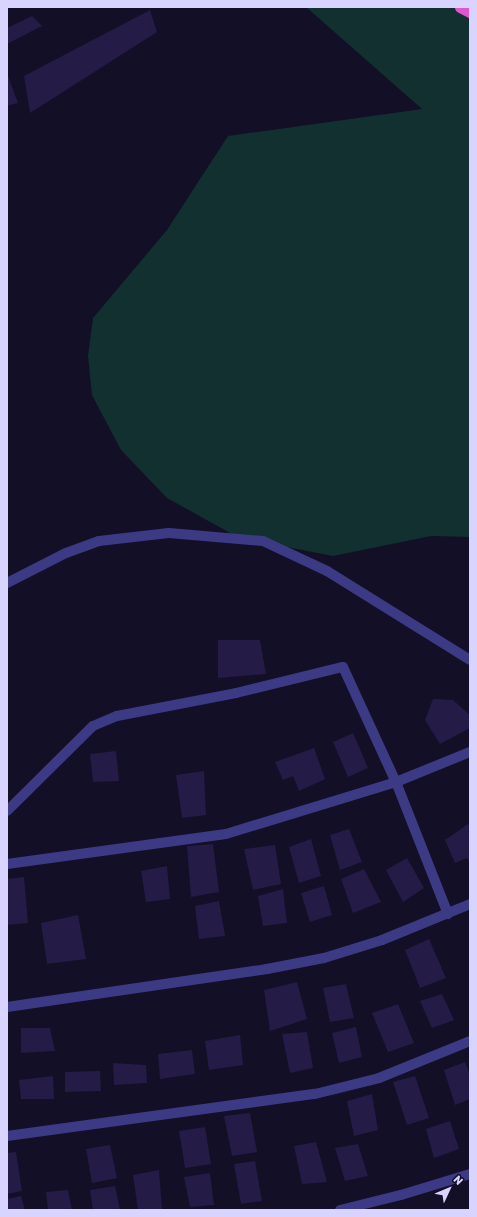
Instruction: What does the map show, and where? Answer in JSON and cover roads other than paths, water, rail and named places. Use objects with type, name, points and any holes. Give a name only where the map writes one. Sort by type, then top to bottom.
[{"type":"highway","points":[[460,7],[470,12]]},
{"type":"street","points":[[7,583],[66,553],[99,541],[169,533],[263,541],[327,570],[470,660]]},
{"type":"street","points":[[7,811],[93,726],[117,716],[236,693],[343,667],[396,782],[448,914]]},
{"type":"street","points":[[7,864],[226,834],[396,782],[470,752]]},
{"type":"street","points":[[7,1008],[267,970],[324,958],[382,940],[470,904]]},
{"type":"street","points":[[7,1136],[315,1094],[380,1078],[470,1041]]},
{"type":"street","points":[[340,1210],[401,1195],[470,1174]]}]
